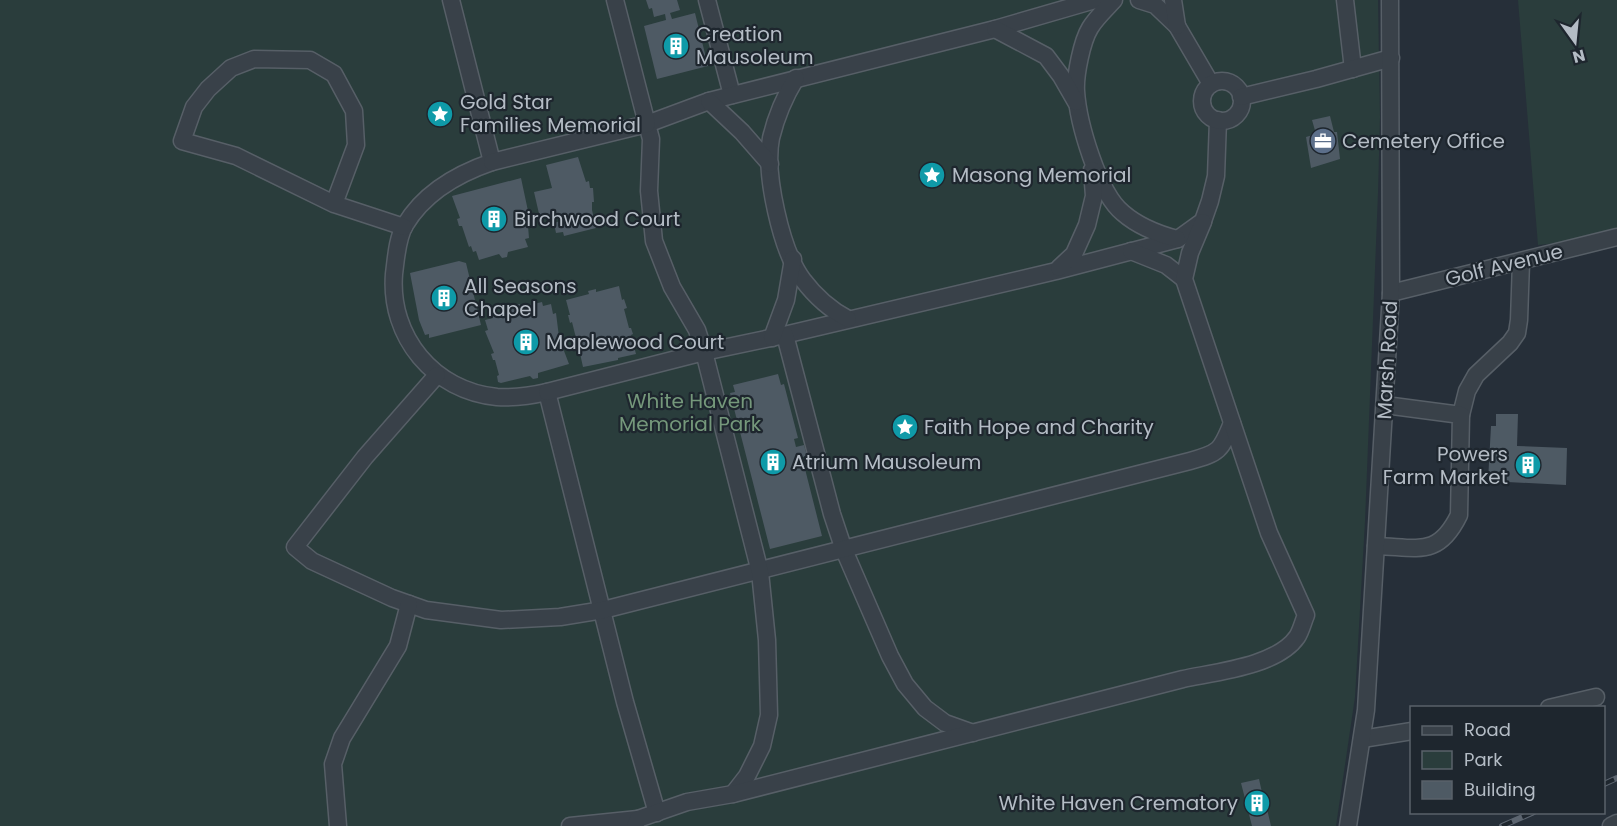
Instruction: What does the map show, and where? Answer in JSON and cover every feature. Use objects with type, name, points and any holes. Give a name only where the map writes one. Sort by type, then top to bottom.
[{"type":"street","points":[[451,0],[492,162]]},
{"type":"street","points":[[615,0],[651,139],[649,191],[654,241],[672,287],[697,330],[760,572],[767,640],[769,715],[762,746],[747,776],[733,794]]},
{"type":"street","points":[[707,0],[732,95]]},
{"type":"street","points":[[1095,0],[995,29],[709,101],[647,124],[492,162],[449,180],[421,203],[404,227],[396,259],[393,288],[396,310],[410,343],[437,375],[470,392],[496,397],[522,397],[704,352],[779,337],[1056,271],[1178,239],[1203,221]]},
{"type":"street","points":[[1056,271],[1074,254],[1087,225],[1094,196],[1091,160],[1076,89],[1080,58],[1090,28],[1114,0]]},
{"type":"street","points":[[1139,0],[1155,5],[1177,26],[1211,84]]},
{"type":"street","points":[[1173,0],[1177,26]]},
{"type":"street","points":[[1346,0],[1353,69]]},
{"type":"street","name":"Marsh Road","points":[[1348,826],[1366,710],[1385,405],[1390,293],[1390,0]]},
{"type":"street","points":[[995,29],[1046,56],[1079,106]]},
{"type":"street","points":[[1241,98],[1391,58]]},
{"type":"street","points":[[334,204],[356,145],[354,111],[334,74],[310,60],[254,59],[231,68],[208,89],[194,107],[182,141],[236,156],[334,204],[404,227]]},
{"type":"street","points":[[796,78],[785,96],[771,138],[769,175],[786,245],[802,279],[833,310],[848,320]]},
{"type":"street","points":[[1217,81],[1236,86],[1241,98],[1239,110],[1235,115],[1224,120],[1212,118],[1203,107],[1203,94],[1211,84],[1217,81]]},
{"type":"street","points":[[709,101],[742,132],[770,164]]},
{"type":"street","points":[[570,826],[637,823],[687,802],[733,794],[1183,679],[1244,666],[1278,655],[1297,637],[1306,615],[1269,533],[1184,279],[1190,253],[1203,221],[1216,176],[1218,120]]},
{"type":"street","points":[[1091,160],[1107,192],[1122,213],[1159,234],[1178,239]]},
{"type":"street","name":"Golf Avenue","points":[[1390,293],[1617,237]]},
{"type":"street","points":[[1131,251],[1166,265],[1184,279]]},
{"type":"street","points":[[793,259],[779,337],[844,550],[904,684],[925,708],[945,723],[973,733]]},
{"type":"street","points":[[1376,546],[1428,548],[1442,541],[1452,529],[1459,515],[1461,415],[1467,391],[1476,375],[1517,333],[1521,262]]},
{"type":"street","points":[[437,375],[365,457],[295,547],[312,561],[426,610],[501,620],[603,610],[1214,455],[1232,460],[1248,471]]},
{"type":"street","points":[[547,392],[628,713],[657,813]]},
{"type":"street","points":[[1385,405],[1461,415]]},
{"type":"street","points":[[1214,455],[1225,441],[1232,423]]},
{"type":"street","points":[[338,826],[333,764],[342,738],[398,646],[410,604]]},
{"type":"street","points":[[1557,706],[1596,696]]},
{"type":"street","points":[[1362,740],[1410,731]]},
{"type":"street","points":[[1611,826],[1617,823]]},
{"type":"green space","name":"White Haven Memorial Park","points":[[0,0],[1378,0],[1380,117],[1365,521],[1355,697],[1336,826],[0,826]]},
{"type":"green space","points":[[1518,0],[1617,0],[1617,229],[1567,242],[1538,245]]},
{"type":"building","name":"Creation Mausoleum","points":[[646,0],[677,0],[680,10],[670,13],[672,19],[695,13],[708,66],[657,79],[644,26],[666,20],[665,14],[654,17],[652,8],[649,9]]},
{"type":"building","name":"Cemetery Office","points":[[1330,116],[1334,132],[1337,132],[1340,159],[1311,168],[1306,137],[1316,134],[1312,120]]},
{"type":"building","points":[[578,157],[586,182],[589,181],[590,188],[593,188],[592,210],[596,228],[564,236],[563,232],[556,233],[554,223],[560,221],[558,213],[540,218],[534,192],[552,188],[546,165]]},
{"type":"building","name":"Birchwood Court","points":[[521,178],[531,225],[528,226],[529,238],[525,239],[528,247],[508,252],[507,257],[502,258],[499,254],[479,260],[476,251],[473,252],[471,246],[469,247],[462,226],[459,226],[457,219],[460,218],[452,196]]},
{"type":"building","name":"All Seasons Chapel","points":[[459,261],[466,263],[481,325],[429,338],[429,334],[425,335],[419,320],[410,273]]},
{"type":"building","points":[[619,286],[622,300],[624,299],[627,308],[624,309],[633,334],[631,335],[636,354],[583,367],[579,349],[576,349],[575,342],[577,342],[572,322],[570,323],[566,300],[589,294],[588,291],[596,289],[596,292]]},
{"type":"building","name":"Maplewood Court","points":[[542,302],[543,306],[551,304],[553,314],[556,313],[559,337],[562,336],[564,342],[561,343],[569,364],[538,373],[538,378],[533,379],[530,376],[498,382],[497,376],[499,375],[491,354],[494,353],[485,331],[488,330],[485,320],[508,310],[513,305],[525,306]]},
{"type":"building","name":"Atrium Mausoleum","points":[[778,374],[781,385],[784,384],[798,438],[794,439],[796,447],[804,445],[807,456],[798,458],[800,466],[804,465],[822,536],[770,549],[730,393],[735,392],[733,385]]},
{"type":"building","name":"Powers Farm Market","points":[[1496,414],[1518,414],[1517,446],[1567,448],[1566,485],[1488,481],[1491,426],[1496,426]]},
{"type":"building","name":"White Haven Crematory","points":[[1259,779],[1263,797],[1266,796],[1271,826],[1252,826],[1241,783]]},
{"type":"railway","points":[[1605,784],[1617,778]]},
{"type":"railway","points":[[1502,826],[1529,814]]},
{"type":"place","name":"Creation Mausoleum","points":[[676,46]]},
{"type":"place","name":"Gold Star Families Memorial","points":[[440,114]]},
{"type":"place","name":"Cemetery Office","points":[[1323,141]]},
{"type":"place","name":"Masong Memorial","points":[[932,175]]},
{"type":"place","name":"Birchwood Court","points":[[494,219]]},
{"type":"place","name":"All Seasons Chapel","points":[[444,298]]},
{"type":"place","name":"Maplewood Court","points":[[526,342]]},
{"type":"place","name":"Faith Hope and Charity","points":[[905,427]]},
{"type":"place","name":"Atrium Mausoleum","points":[[773,462]]},
{"type":"place","name":"Powers Farm Market","points":[[1528,465]]},
{"type":"place","name":"White Haven Crematory","points":[[1257,803]]}]
